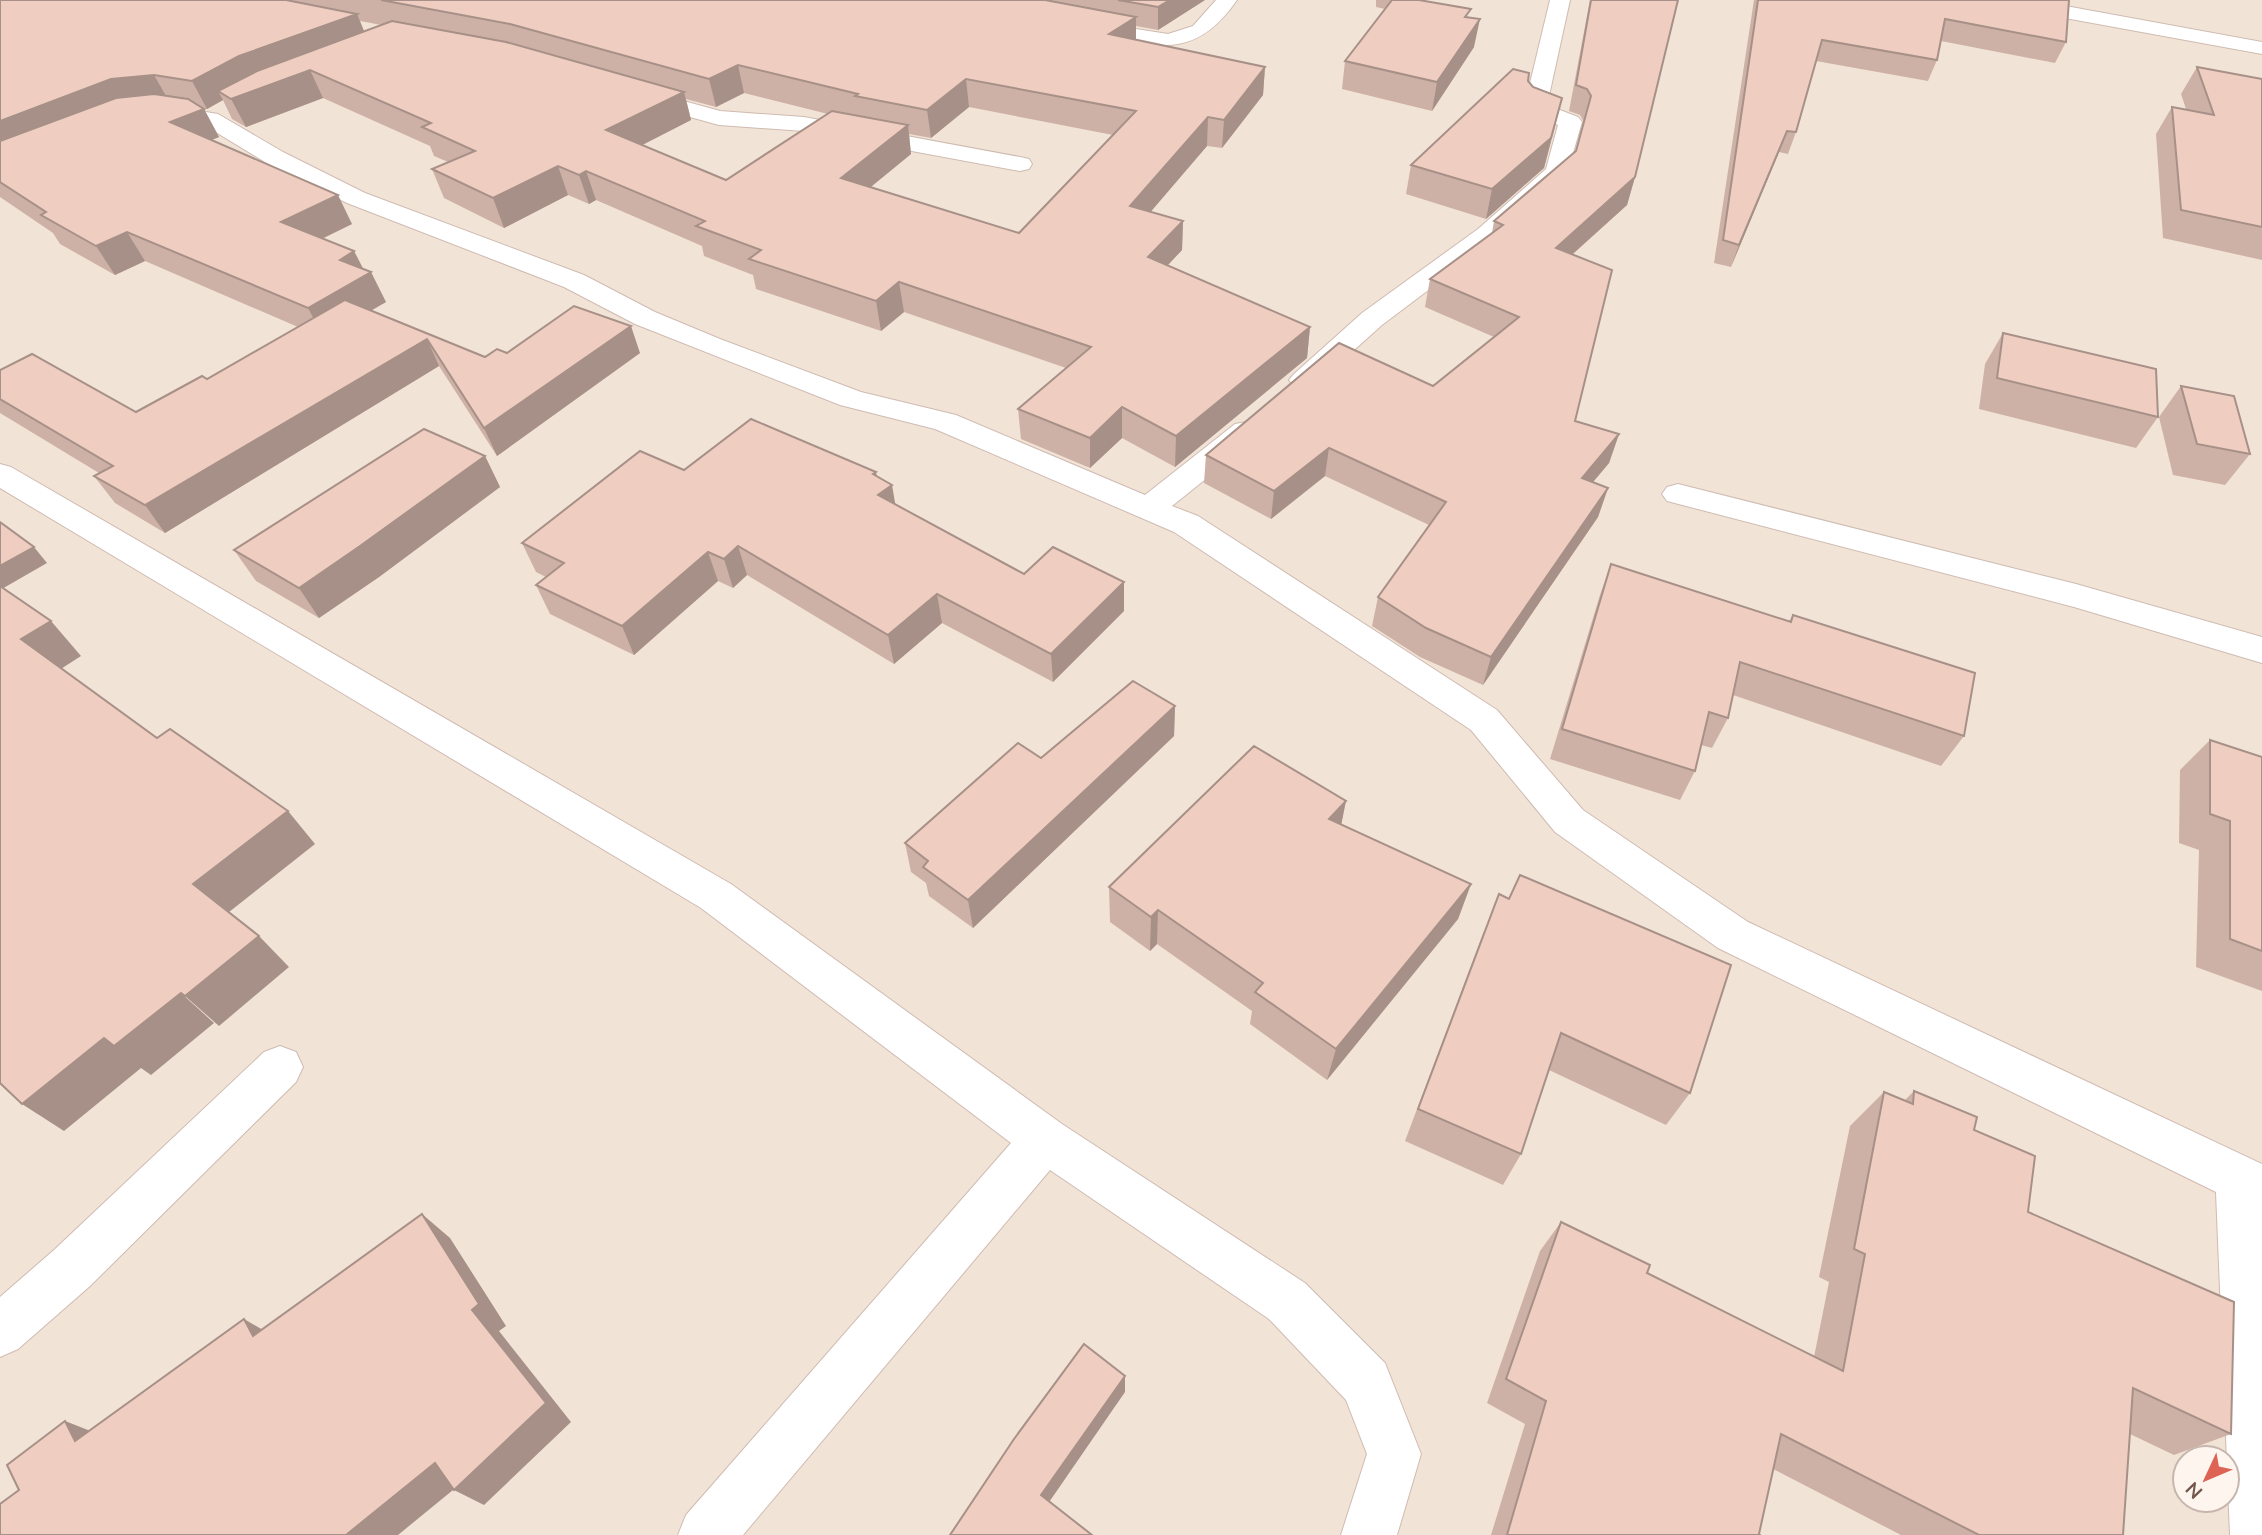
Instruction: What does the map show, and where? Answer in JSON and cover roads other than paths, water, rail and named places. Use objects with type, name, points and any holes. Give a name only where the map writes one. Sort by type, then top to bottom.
[{"type":"street","points":[[1068,24],[1170,41],[1200,30],[1227,0]]},
{"type":"street","points":[[1282,400],[1372,319],[1487,234],[1557,172],[1570,122],[1535,108],[1560,0]]},
{"type":"street","points":[[1999,0],[2262,48]]},
{"type":"street","points":[[625,92],[719,118],[804,124],[1020,164]]},
{"type":"street","points":[[128,117],[170,113],[221,114],[274,157],[356,198],[574,281],[645,318],[710,345],[851,399],[944,422],[1186,524],[1484,720],[1569,821],[1733,935],[2251,1184],[2258,1535]]},
{"type":"street","points":[[1149,508],[1261,418]]},
{"type":"street","points":[[0,474],[716,896],[1045,1140],[1287,1301],[1366,1382],[1394,1454],[1369,1535]]},
{"type":"street","points":[[1678,494],[2076,596],[2262,650]]},
{"type":"street","points":[[0,1331],[72,1268],[280,1066]]},
{"type":"street","points":[[706,1535],[1045,1140]]}]
